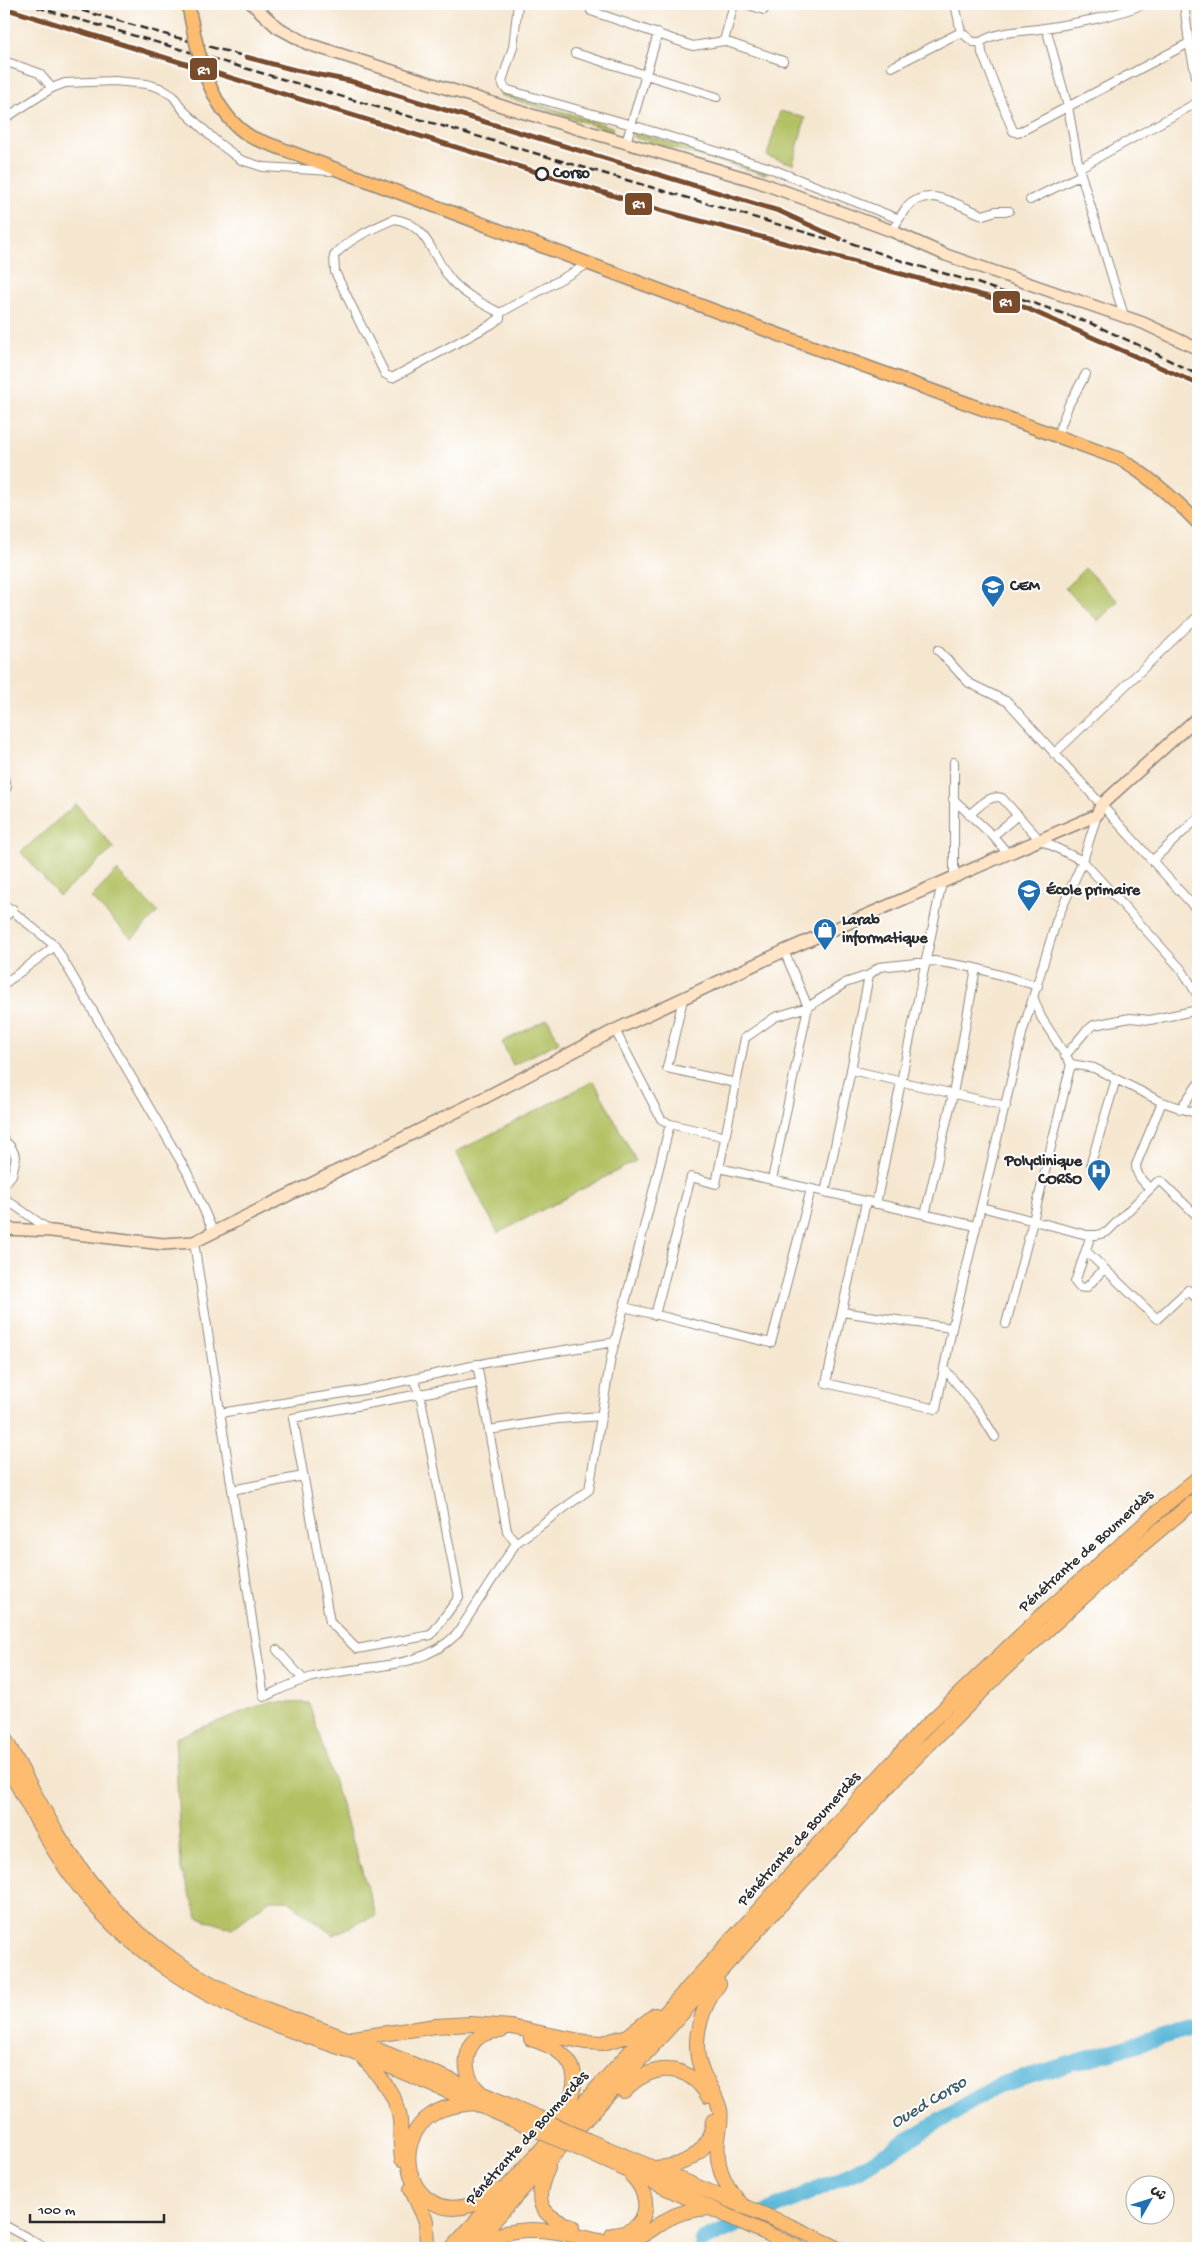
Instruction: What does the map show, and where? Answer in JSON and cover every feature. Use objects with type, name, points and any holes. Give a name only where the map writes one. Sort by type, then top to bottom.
[{"type":"highway","name":"Pénétrante de Boumerdès","points":[[452,2248],[924,1729],[1038,1619],[1198,1478]]},
{"type":"highway","name":"Pénétrante de Boumerdès","points":[[469,2248],[902,1771],[1003,1670],[1125,1559],[1198,1498]]},
{"type":"highway","points":[[4,1737],[75,1861],[104,1898],[139,1932],[177,1962],[222,1989],[256,2005],[387,2054],[477,2098]]},
{"type":"highway","points":[[4,1760],[66,1870],[98,1909],[134,1944],[191,1984],[230,2006],[477,2098],[535,2122],[583,2145],[625,2169],[799,2248]]},
{"type":"highway","points":[[746,2208],[727,2187],[720,2171],[717,2155],[720,2110],[701,2068],[697,2041],[701,2020],[708,2002],[719,1985],[742,1959],[751,1938]]},
{"type":"highway","points":[[342,2038],[366,2037],[436,2026],[471,2024],[511,2027],[585,2042],[603,2043],[621,2039],[635,2032],[694,1983]]},
{"type":"highway","points":[[477,2098],[466,2061],[469,2049],[481,2035],[494,2030],[506,2032],[548,2044],[561,2052],[573,2071],[574,2093],[568,2107],[541,2151]]},
{"type":"highway","points":[[360,2055],[388,2089],[398,2108],[402,2163],[408,2182],[426,2221],[427,2248]]},
{"type":"highway","points":[[596,2109],[610,2104],[639,2077],[656,2070],[673,2070],[697,2082],[707,2094],[712,2107],[714,2120],[708,2140],[695,2156],[684,2163],[672,2167],[653,2168]]},
{"type":"highway","points":[[477,2098],[436,2112],[421,2124],[408,2152],[409,2172],[412,2182],[431,2201],[439,2205],[456,2208],[474,2205],[515,2179]]},
{"type":"highway","points":[[583,2145],[653,2168],[838,2248]]},
{"type":"highway","points":[[555,2155],[540,2186],[541,2205],[553,2220],[592,2234],[620,2235],[634,2229],[642,2220],[646,2209],[645,2196],[640,2184],[625,2169]]},
{"type":"highway","points":[[469,2248],[502,2233],[530,2229],[558,2231],[608,2243],[625,2242],[641,2237],[675,2215],[710,2208]]},
{"type":"main road","points":[[188,4],[208,83],[231,121],[242,132],[253,138],[766,330],[1120,459],[1173,496],[1198,524]]},
{"type":"main road","points":[[252,4],[277,27],[308,44],[508,108],[759,182],[892,231],[946,255],[1124,316],[1198,349]]},
{"type":"main road","points":[[4,1229],[51,1231],[163,1244],[194,1242],[486,1097],[615,1030],[784,951],[1040,840],[1099,810],[1198,717]]},
{"type":"street","points":[[518,4],[513,47],[502,81],[504,87],[508,90],[632,125],[767,167],[899,219]]},
{"type":"street","points":[[592,4],[590,11],[693,46],[724,41],[783,61]]},
{"type":"street","points":[[724,41],[734,4]]},
{"type":"street","points":[[746,4],[764,10]]},
{"type":"street","points":[[955,4],[961,32],[973,42],[981,42],[990,36],[1046,28],[1128,10],[1144,4]]},
{"type":"street","points":[[1184,4],[1189,43],[1198,86]]},
{"type":"street","points":[[1046,28],[1068,107],[1080,172],[1124,316]]},
{"type":"street","points":[[892,67],[961,32]]},
{"type":"street","points":[[626,143],[658,33]]},
{"type":"street","points":[[981,42],[982,53],[1013,131],[1018,133],[1189,43]]},
{"type":"street","points":[[575,53],[717,97]]},
{"type":"street","points":[[4,61],[38,73],[52,88]]},
{"type":"street","points":[[4,119],[52,88],[65,83],[114,81],[160,88],[172,96],[184,112],[217,142],[241,160],[263,166],[339,171]]},
{"type":"street","points":[[1030,200],[1198,102]]},
{"type":"street","points":[[892,231],[910,205],[933,197],[951,200],[983,215],[996,210],[1009,211]]},
{"type":"street","points":[[394,219],[409,222],[414,224],[425,238],[453,282],[474,299],[500,313],[500,318],[492,324],[392,378],[385,374],[335,272],[334,256],[344,246],[394,219]]},
{"type":"street","points":[[500,313],[590,263]]},
{"type":"street","points":[[1058,436],[1070,404],[1086,374]]},
{"type":"street","points":[[1054,754],[1198,616]]},
{"type":"street","points":[[938,650],[970,683],[1008,702],[1054,754],[1099,810],[1153,860],[1198,911]]},
{"type":"street","points":[[954,762],[954,877]]},
{"type":"street","points":[[4,779],[7,787],[4,792]]},
{"type":"street","points":[[969,815],[990,798],[1002,798],[1040,840],[1083,861],[1182,970],[1198,996]]},
{"type":"street","points":[[953,799],[994,836],[1008,854]]},
{"type":"street","points":[[866,1202],[826,1383],[936,1409],[952,1328],[1023,1030],[1058,919],[1083,861],[1099,810]]},
{"type":"street","points":[[994,836],[1018,815]]},
{"type":"street","points":[[1153,860],[1198,818]]},
{"type":"street","points":[[876,1204],[942,882]]},
{"type":"street","points":[[4,904],[13,909],[55,946],[187,1172],[214,1233]]},
{"type":"street","points":[[4,918],[13,909]]},
{"type":"street","points":[[4,984],[55,946]]},
{"type":"street","points":[[772,1180],[808,1007],[784,951]]},
{"type":"street","points":[[656,1315],[691,1177],[716,1184],[745,1038],[775,1017],[808,1007],[845,983],[869,975],[879,967],[927,962],[976,968],[1038,986]]},
{"type":"street","points":[[925,1215],[953,1094],[976,968]]},
{"type":"street","points":[[825,1193],[869,975]]},
{"type":"street","points":[[683,999],[667,1068],[736,1083]]},
{"type":"street","points":[[1034,999],[1041,1017],[1071,1064],[1094,1068],[1162,1102],[1198,1114]]},
{"type":"street","points":[[1065,1056],[1085,1032],[1094,1025],[1130,1018],[1150,1020],[1197,1010],[1198,1021]]},
{"type":"street","points":[[615,1030],[661,1118],[670,1124],[726,1137]]},
{"type":"street","points":[[1006,1324],[1034,1221],[1071,1064]]},
{"type":"street","points":[[851,1070],[1006,1106]]},
{"type":"street","points":[[1091,1163],[1116,1079]]},
{"type":"street","points":[[1180,1109],[1198,1084]]},
{"type":"street","points":[[1150,1189],[1139,1177],[1136,1165],[1162,1102]]},
{"type":"street","points":[[194,1242],[264,1697],[311,1677],[354,1669],[388,1666],[418,1658],[445,1646],[457,1634],[516,1543],[589,1490],[615,1342],[670,1124]]},
{"type":"street","points":[[4,1140],[11,1147],[16,1157],[12,1175],[4,1185]]},
{"type":"street","points":[[719,1168],[976,1226]]},
{"type":"street","points":[[981,1207],[1091,1235],[1106,1232],[1157,1182],[1165,1183],[1198,1217]]},
{"type":"street","points":[[624,1307],[771,1343],[810,1189]]},
{"type":"street","points":[[4,1198],[51,1231]]},
{"type":"street","points":[[1091,1235],[1076,1282],[1079,1287],[1086,1288],[1104,1269]]},
{"type":"street","points":[[1086,1252],[1157,1319],[1188,1290],[1198,1300]]},
{"type":"street","points":[[842,1312],[952,1328]]},
{"type":"street","points":[[220,1413],[288,1403],[413,1379],[477,1364],[615,1342]]},
{"type":"street","points":[[477,1364],[507,1531],[516,1543]]},
{"type":"street","points":[[944,1368],[980,1413],[995,1438]]},
{"type":"street","points":[[288,1403],[293,1418],[330,1622],[357,1649],[431,1635],[459,1598],[420,1394],[413,1379]]},
{"type":"street","points":[[293,1418],[474,1384]]},
{"type":"street","points":[[489,1430],[558,1419],[602,1416]]},
{"type":"street","points":[[232,1490],[303,1476]]},
{"type":"street","points":[[277,1650],[304,1680]]},
{"type":"street","points":[[4,2225],[46,2248]]},
{"type":"green space","points":[[501,92],[612,127],[613,129],[611,131],[500,95]]},
{"type":"green space","points":[[780,111],[805,118],[793,164],[767,156]]},
{"type":"green space","points":[[633,132],[765,169],[767,173],[763,174],[633,137]]},
{"type":"green space","points":[[1085,568],[1118,601],[1098,621],[1065,588]]},
{"type":"green space","points":[[76,804],[114,848],[59,896],[21,852]]},
{"type":"green space","points":[[117,871],[158,912],[132,939],[91,898]]},
{"type":"green space","points":[[548,1019],[559,1042],[513,1065],[502,1042]]},
{"type":"green space","points":[[594,1081],[636,1161],[498,1233],[456,1152]]},
{"type":"green space","points":[[268,1702],[309,1703],[376,1915],[333,1935],[287,1900],[269,1900],[232,1929],[198,1917],[181,1869],[175,1738]]},
{"type":"waterway","name":"Oued Corso","points":[[703,2240],[855,2172],[999,2085],[1198,2026]]},
{"type":"waterway","name":"Oued Corso","points":[[694,2248],[703,2240]]},
{"type":"railway","points":[[26,4],[828,239]]},
{"type":"railway","points":[[59,4],[240,55],[350,81],[779,211],[851,243],[905,262],[977,283],[1090,323],[1198,375]]},
{"type":"transit line","name":"R1","points":[[4,8],[663,211],[1019,305],[1198,384]]},
{"type":"transit line","name":"R1","points":[[246,57],[295,70],[350,81],[779,211],[840,239]]},
{"type":"place","name":"Corso","points":[[542,174]]},
{"type":"place","name":"CEM","points":[[993,608]]},
{"type":"place","name":"École primaire","points":[[1029,912]]},
{"type":"place","name":"Larab informatique","points":[[825,951]]},
{"type":"place","name":"Polyclinique CORSO","points":[[1099,1192]]}]
